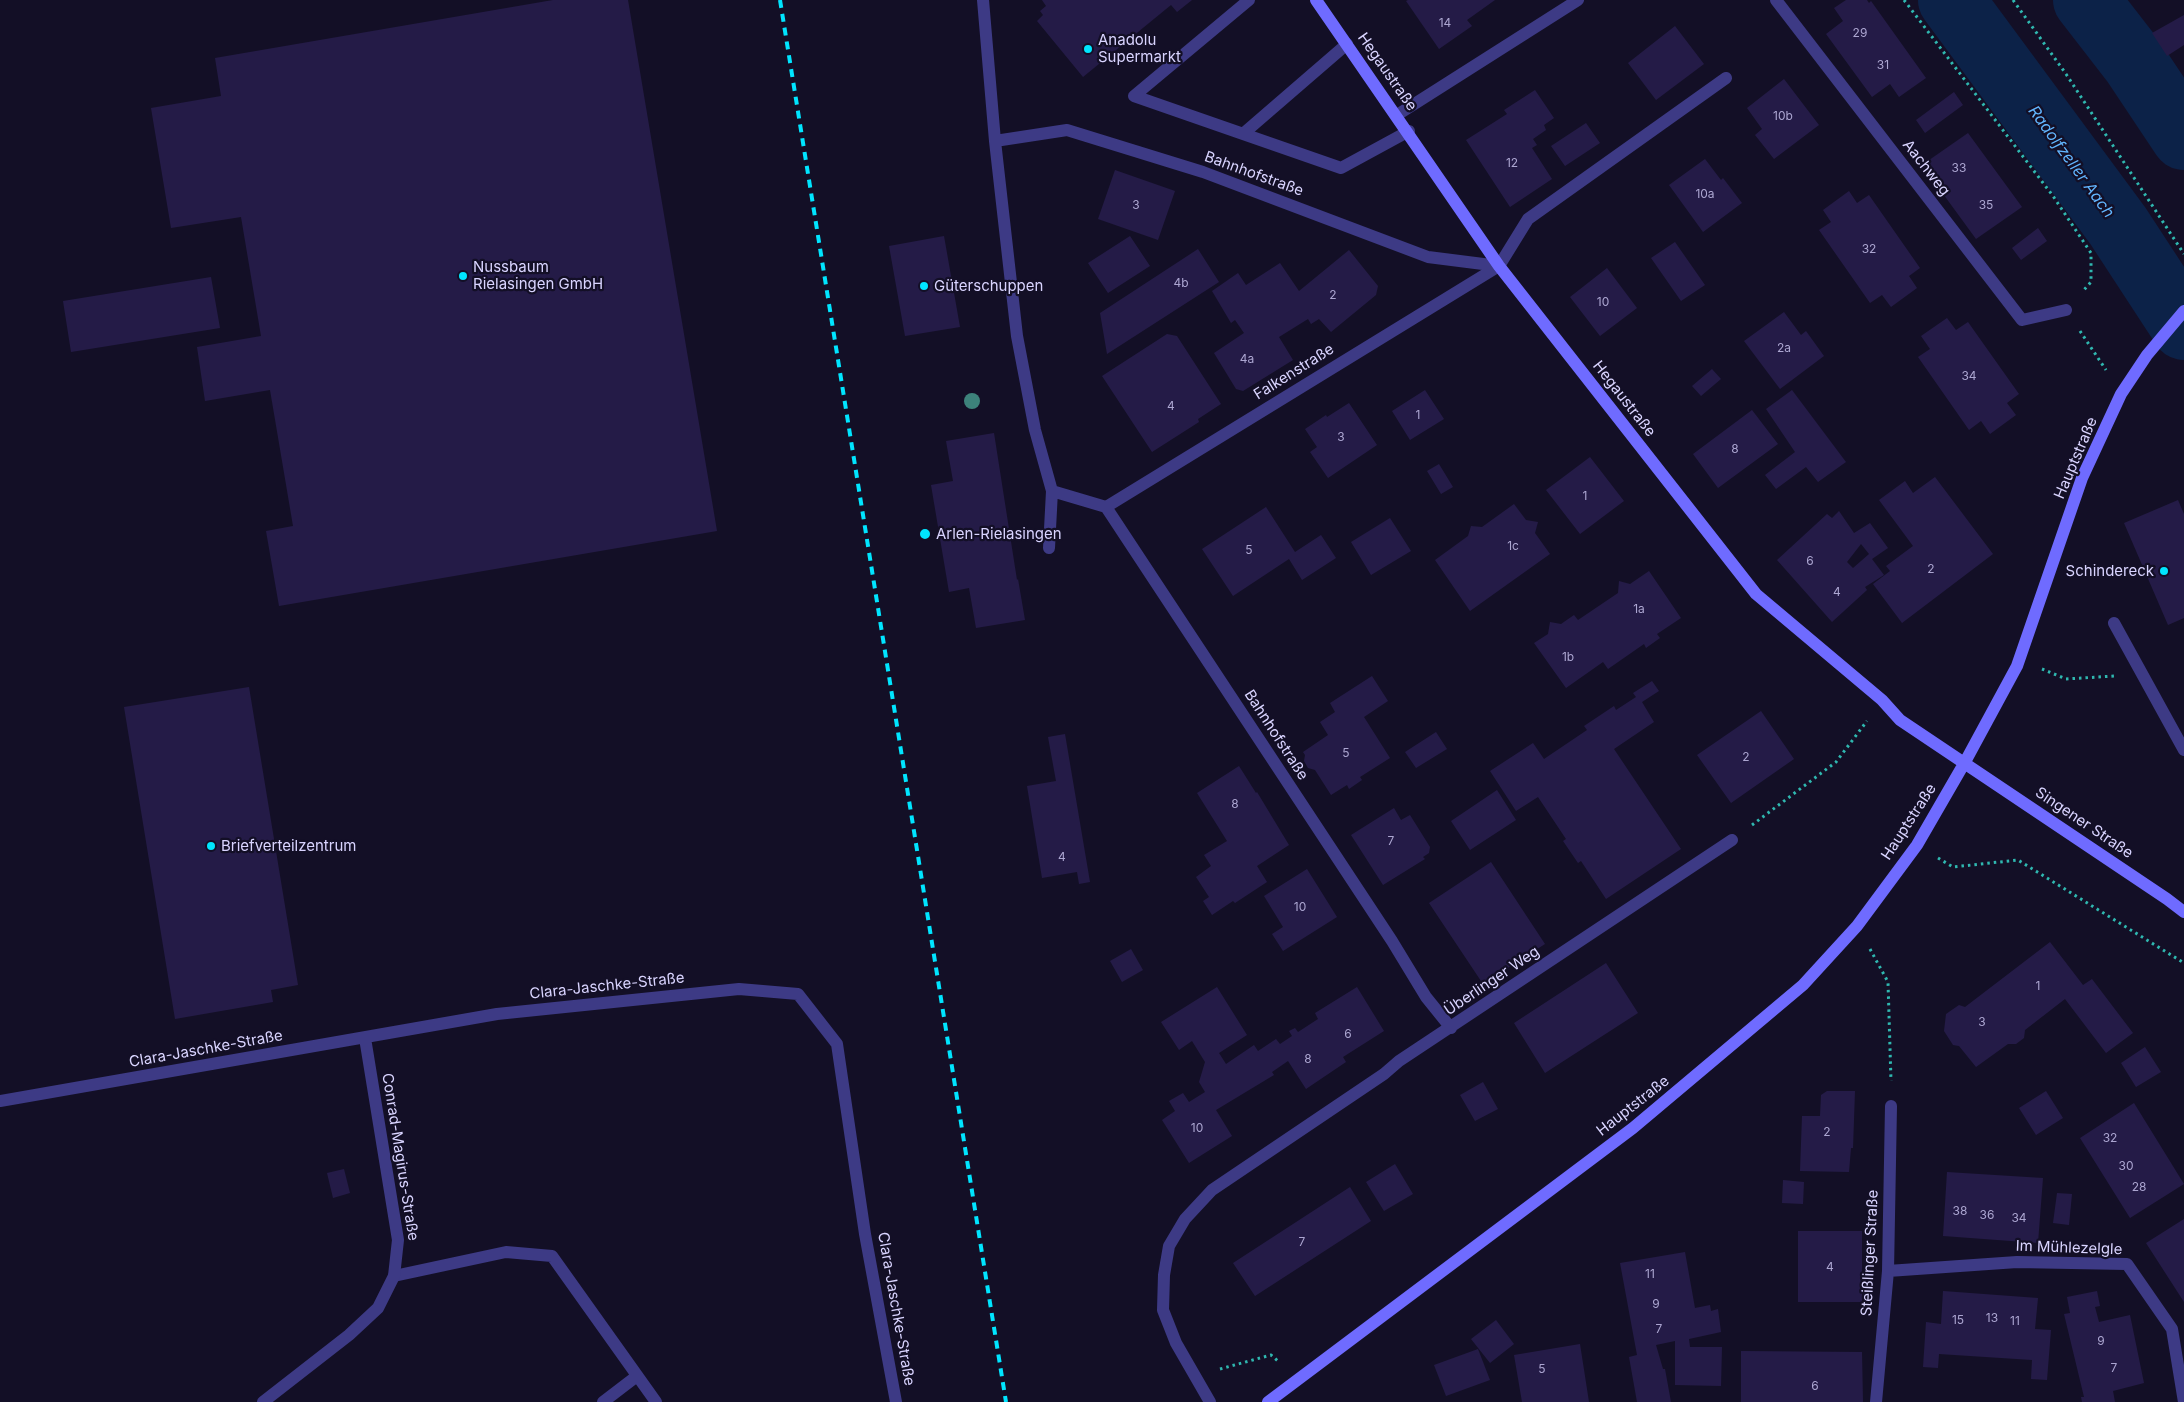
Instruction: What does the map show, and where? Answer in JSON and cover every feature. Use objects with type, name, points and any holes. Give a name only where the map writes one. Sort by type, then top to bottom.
[{"type":"main road","name":"Hegaustraße","points":[[1316,0],[1397,115],[1499,266],[1756,594],[1882,700],[1900,720],[1965,762]]},
{"type":"main road","name":"Hauptstraße","points":[[1268,1402],[1633,1128],[1712,1064],[1803,985],[1857,926],[1917,845],[2021,660],[2082,478],[2121,394],[2147,355],[2184,310]]},
{"type":"main road","name":"Singener Straße","points":[[1965,762],[2168,899],[2184,912]]},
{"type":"street","points":[[983,0],[995,141],[1017,336],[1035,430],[1052,491],[1050,548]]},
{"type":"street","points":[[1249,0],[1134,96],[1341,168],[1408,131]]},
{"type":"street","points":[[1397,115],[1578,0]]},
{"type":"street","name":"Aachweg","points":[[1776,0],[2022,320],[2066,310]]},
{"type":"street","points":[[1244,133],[1348,44]]},
{"type":"street","points":[[1499,266],[1528,218],[1726,78]]},
{"type":"street","name":"Bahnhofstraße","points":[[995,141],[1067,130],[1203,172],[1428,257],[1499,266]]},
{"type":"street","name":"Falkenstraße","points":[[1106,507],[1499,266]]},
{"type":"street","points":[[1052,491],[1106,507]]},
{"type":"street","name":"Bahnhofstraße","points":[[1106,507],[1392,941],[1426,997],[1451,1028]]},
{"type":"street","points":[[2114,623],[2184,750]]},
{"type":"street","name":"Überlinger Weg","points":[[1210,1402],[1176,1343],[1163,1310],[1164,1275],[1169,1246],[1185,1219],[1212,1190],[1732,840]]},
{"type":"street","name":"Clara-Jaschke-Straße","points":[[0,1101],[497,1014],[738,989],[798,994],[837,1044],[866,1234],[896,1402]]},
{"type":"street","name":"Conrad-Magirus-Straße","points":[[263,1402],[348,1335],[378,1308],[394,1276],[398,1240],[365,1038]]},
{"type":"street","name":"Steißlinger Straße","points":[[1876,1402],[1888,1271],[1891,1106]]},
{"type":"street","points":[[394,1276],[506,1252],[552,1256],[656,1402]]},
{"type":"street","name":"Im Mühlezelgle","points":[[1888,1271],[2016,1262],[2127,1264],[2172,1329],[2184,1402]]},
{"type":"street","points":[[603,1402],[637,1376]]},
{"type":"path","points":[[1904,0],[2053,196],[2092,253],[2091,282],[2066,310],[2121,394]]},
{"type":"path","points":[[2013,0],[2066,74],[2184,254]]},
{"type":"path","points":[[2021,660],[2066,679],[2142,674]]},
{"type":"path","points":[[1732,840],[1836,762],[1882,700]]},
{"type":"path","points":[[1917,845],[1953,867],[2018,860],[2184,963]]},
{"type":"path","points":[[1857,926],[1888,982],[1891,1106]]},
{"type":"path","points":[[1229,1368],[1271,1355],[1298,1379]]},
{"type":"building","name":"Nussbaum Rielasingen GmbH","points":[[553,0],[628,0],[717,531],[279,606],[266,531],[293,526],[270,390],[205,401],[197,347],[261,336],[241,217],[171,228],[151,108],[221,96],[215,58]]},
{"type":"building","name":"Anadolu Supermarkt","points":[[1042,0],[1192,0],[1177,12],[1171,5],[1083,77],[1037,21],[1043,15],[1040,11],[1046,6]]},
{"type":"building","points":[[1495,0],[1467,20],[1472,26],[1439,49],[1406,1]]},
{"type":"building","points":[[1846,0],[1867,0],[1869,3],[1871,1],[1926,78],[1899,97],[1890,84],[1872,97],[1826,34],[1843,21],[1834,8]]},
{"type":"building","points":[[2184,15],[2184,45],[2167,56],[2152,33]]},
{"type":"building","points":[[1675,26],[1704,64],[1656,100],[1628,63]]},
{"type":"building","points":[[1784,79],[1819,125],[1774,159],[1755,135],[1762,129],[1747,108]]},
{"type":"building","points":[[1535,90],[1554,118],[1544,125],[1546,130],[1533,139],[1537,145],[1532,148],[1552,179],[1510,207],[1466,140],[1507,114],[1504,110]]},
{"type":"building","points":[[1954,92],[1963,105],[1925,133],[1916,120]]},
{"type":"building","points":[[1586,123],[1600,143],[1565,166],[1551,146]]},
{"type":"building","points":[[1968,133],[2022,207],[1976,239],[1922,165]]},
{"type":"building","points":[[1705,159],[1721,180],[1723,178],[1742,203],[1703,232],[1669,185]]},
{"type":"building","points":[[1115,170],[1175,191],[1158,240],[1098,219]]},
{"type":"building","points":[[1849,191],[1857,203],[1869,195],[1920,268],[1909,276],[1917,288],[1891,307],[1882,295],[1870,303],[1819,230],[1831,222],[1823,210]]},
{"type":"building","points":[[2038,228],[2047,241],[2021,260],[2012,248]]},
{"type":"building","name":"Güterschuppen","points":[[944,236],[960,327],[905,336],[889,246]]},
{"type":"building","points":[[1130,236],[1150,266],[1108,293],[1088,263]]},
{"type":"building","points":[[1675,242],[1705,285],[1681,301],[1651,258]]},
{"type":"building","points":[[1198,249],[1219,282],[1107,354],[1100,313]]},
{"type":"building","points":[[1349,250],[1378,286],[1376,295],[1331,332],[1319,319],[1311,324],[1308,319],[1279,337],[1293,360],[1243,391],[1236,389],[1214,353],[1244,333],[1235,320],[1231,323],[1212,291],[1238,273],[1246,285],[1280,263],[1299,291]]},
{"type":"building","points":[[1607,268],[1637,308],[1600,336],[1570,297]]},
{"type":"building","points":[[211,277],[220,328],[71,352],[63,301]]},
{"type":"building","points":[[1784,312],[1801,335],[1806,331],[1824,356],[1780,389],[1744,341]]},
{"type":"building","points":[[1947,318],[1956,330],[1968,322],[2019,394],[2007,403],[2016,415],[1990,434],[1981,421],[1969,430],[1918,357],[1930,349],[1921,336]]},
{"type":"building","points":[[1167,334],[1177,336],[1221,404],[1198,419],[1199,422],[1152,452],[1102,376]]},
{"type":"building","points":[[1712,369],[1721,379],[1701,396],[1692,386]]},
{"type":"building","points":[[1425,390],[1444,419],[1410,440],[1392,411]]},
{"type":"building","points":[[1792,390],[1846,462],[1818,482],[1806,467],[1776,489],[1765,475],[1795,452],[1766,409]]},
{"type":"building","points":[[1349,403],[1377,445],[1328,478],[1310,452],[1317,447],[1305,429]]},
{"type":"building","points":[[1752,410],[1778,444],[1718,488],[1693,454]]},
{"type":"building","points":[[994,433],[1025,620],[976,628],[969,588],[949,592],[931,485],[953,481],[946,441]]},
{"type":"building","points":[[1590,457],[1624,501],[1580,534],[1546,490]]},
{"type":"building","points":[[1439,464],[1453,487],[1441,494],[1427,471]]},
{"type":"building","points":[[1935,477],[1993,554],[1902,623],[1873,584],[1890,571],[1886,566],[1913,546],[1879,500],[1905,481],[1913,493]]},
{"type":"building","name":"Schindereck","points":[[2178,500],[2184,514],[2184,618],[2168,625],[2124,523]]},
{"type":"building","points":[[1514,504],[1526,520],[1538,522],[1535,533],[1550,554],[1470,611],[1435,560],[1468,536],[1471,526],[1482,527]]},
{"type":"building","points":[[1266,507],[1295,552],[1321,535],[1336,558],[1302,580],[1289,559],[1233,596],[1202,549]]},
{"type":"building","points":[[1839,511],[1854,533],[1870,523],[1888,548],[1872,559],[1884,575],[1865,587],[1867,590],[1832,622],[1777,560],[1827,514],[1832,518]],"holes":[[[1861,544],[1869,554],[1853,568],[1847,562]]]},
{"type":"building","points":[[1390,518],[1411,551],[1371,575],[1351,542]]},
{"type":"building","points":[[1649,571],[1681,618],[1657,634],[1660,638],[1646,648],[1644,644],[1608,669],[1603,662],[1566,688],[1534,643],[1548,634],[1550,622],[1561,624],[1574,615],[1578,620],[1618,593],[1619,581],[1630,584]]},
{"type":"building","points":[[1372,676],[1388,701],[1364,717],[1390,758],[1360,777],[1362,780],[1349,789],[1347,785],[1331,795],[1315,770],[1308,768],[1304,761],[1305,755],[1303,752],[1328,735],[1320,722],[1335,712],[1330,703]]},
{"type":"building","points":[[1652,681],[1659,691],[1642,702],[1654,722],[1614,749],[1681,849],[1606,899],[1581,861],[1578,863],[1563,841],[1566,839],[1538,797],[1516,811],[1490,771],[1533,743],[1544,759],[1587,730],[1584,726],[1614,706],[1616,710],[1636,697],[1633,693]]},
{"type":"building","name":"Briefverteilzentrum","points":[[249,687],[298,985],[271,990],[273,1002],[175,1019],[124,707]]},
{"type":"building","points":[[1761,711],[1794,759],[1731,803],[1697,755]]},
{"type":"building","points":[[1436,732],[1447,749],[1416,768],[1405,752]]},
{"type":"building","points":[[1065,734],[1090,882],[1079,884],[1077,872],[1042,878],[1027,786],[1056,781],[1048,737]]},
{"type":"building","points":[[1239,766],[1289,845],[1257,866],[1267,882],[1235,903],[1233,901],[1212,915],[1203,901],[1209,897],[1196,877],[1211,866],[1204,855],[1227,841],[1197,793]]},
{"type":"building","points":[[1497,790],[1516,820],[1470,850],[1451,821]]},
{"type":"building","points":[[1394,808],[1401,820],[1410,815],[1430,847],[1429,853],[1423,857],[1425,859],[1383,885],[1351,835]]},
{"type":"building","points":[[1491,862],[1545,944],[1483,984],[1429,903]]},
{"type":"building","points":[[1307,869],[1337,917],[1283,951],[1272,934],[1283,927],[1264,896]]},
{"type":"building","points":[[2050,942],[2083,985],[2092,979],[2133,1033],[2106,1053],[2065,999],[2025,1030],[2024,1038],[2016,1044],[2008,1044],[1976,1067],[1959,1046],[1953,1045],[1944,1031],[1946,1014],[1959,1005],[1965,1007]]},
{"type":"building","points":[[1131,949],[1143,970],[1122,982],[1110,961]]},
{"type":"building","points":[[1606,963],[1638,1013],[1545,1073],[1514,1023]]},
{"type":"building","points":[[1217,987],[1247,1035],[1219,1053],[1226,1064],[1254,1045],[1258,1051],[1276,1039],[1280,1044],[1292,1036],[1289,1031],[1295,1028],[1298,1032],[1318,1019],[1315,1013],[1357,987],[1384,1031],[1343,1057],[1346,1062],[1306,1089],[1288,1061],[1272,1072],[1274,1075],[1216,1110],[1232,1136],[1189,1163],[1162,1120],[1175,1111],[1169,1101],[1183,1093],[1189,1102],[1205,1092],[1199,1082],[1205,1062],[1192,1041],[1179,1050],[1161,1022]]},
{"type":"building","points":[[2145,1047],[2161,1072],[2136,1087],[2121,1063]]},
{"type":"building","points":[[1483,1082],[1498,1109],[1475,1121],[1460,1095]]},
{"type":"building","points":[[1827,1091],[1855,1091],[1853,1148],[1851,1148],[1849,1172],[1800,1171],[1802,1116],[1820,1116],[1821,1095]]},
{"type":"building","points":[[2046,1091],[2063,1118],[2036,1135],[2019,1108]]},
{"type":"building","points":[[2134,1103],[2184,1184],[2130,1218],[2080,1138]]},
{"type":"building","points":[[1395,1164],[1413,1194],[1384,1211],[1366,1182]]},
{"type":"building","points":[[344,1169],[350,1193],[333,1198],[327,1173]]},
{"type":"building","points":[[1947,1172],[2043,1178],[2038,1243],[1943,1236]]},
{"type":"building","points":[[1783,1180],[1804,1182],[1803,1204],[1782,1203]]},
{"type":"building","points":[[1350,1187],[1371,1221],[1255,1296],[1233,1263]]},
{"type":"building","points":[[2057,1193],[2072,1194],[2069,1225],[2053,1223]]},
{"type":"building","points":[[2184,1219],[2184,1302],[2146,1243]]},
{"type":"building","points":[[1798,1231],[1862,1231],[1862,1302],[1798,1302]]},
{"type":"building","points":[[1685,1252],[1695,1308],[1710,1305],[1711,1311],[1718,1309],[1721,1332],[1689,1339],[1690,1347],[1722,1347],[1721,1386],[1675,1385],[1675,1341],[1656,1345],[1663,1369],[1665,1369],[1671,1402],[1637,1402],[1629,1357],[1637,1355],[1620,1263]]},
{"type":"building","points":[[1943,1291],[2038,1298],[2035,1329],[2051,1330],[2047,1380],[2031,1379],[2032,1360],[1939,1354],[1938,1368],[1923,1367],[1926,1322],[1941,1324]]},
{"type":"building","points":[[2097,1291],[2100,1306],[2095,1307],[2099,1322],[2130,1315],[2144,1383],[2113,1391],[2115,1402],[2082,1402],[2081,1397],[2084,1397],[2064,1314],[2070,1313],[2067,1297]]},
{"type":"building","points":[[1496,1320],[1514,1344],[1490,1363],[1471,1339]]},
{"type":"building","points":[[1580,1344],[1589,1402],[1522,1402],[1514,1355]]},
{"type":"building","points":[[1478,1349],[1490,1380],[1446,1396],[1434,1365]]},
{"type":"building","points":[[1741,1351],[1862,1352],[1863,1402],[1741,1402]]},
{"type":"waterway","name":"Radolfzeller Aach","points":[[1951,0],[2118,226],[2184,327]]},
{"type":"waterway","name":"Radolfzeller Aach","points":[[2086,0],[2134,62],[2184,137]]},
{"type":"railway","points":[[780,0],[1006,1402]]},
{"type":"place","name":"Anadolu Supermarkt","points":[[1088,49]]},
{"type":"place","name":"Nussbaum Rielasingen GmbH","points":[[463,276]]},
{"type":"place","name":"Güterschuppen","points":[[924,286]]},
{"type":"place","name":"Arlen-Rielasingen","points":[[925,534]]},
{"type":"place","name":"Schindereck","points":[[2164,571]]},
{"type":"place","name":"Briefverteilzentrum","points":[[211,846]]}]
